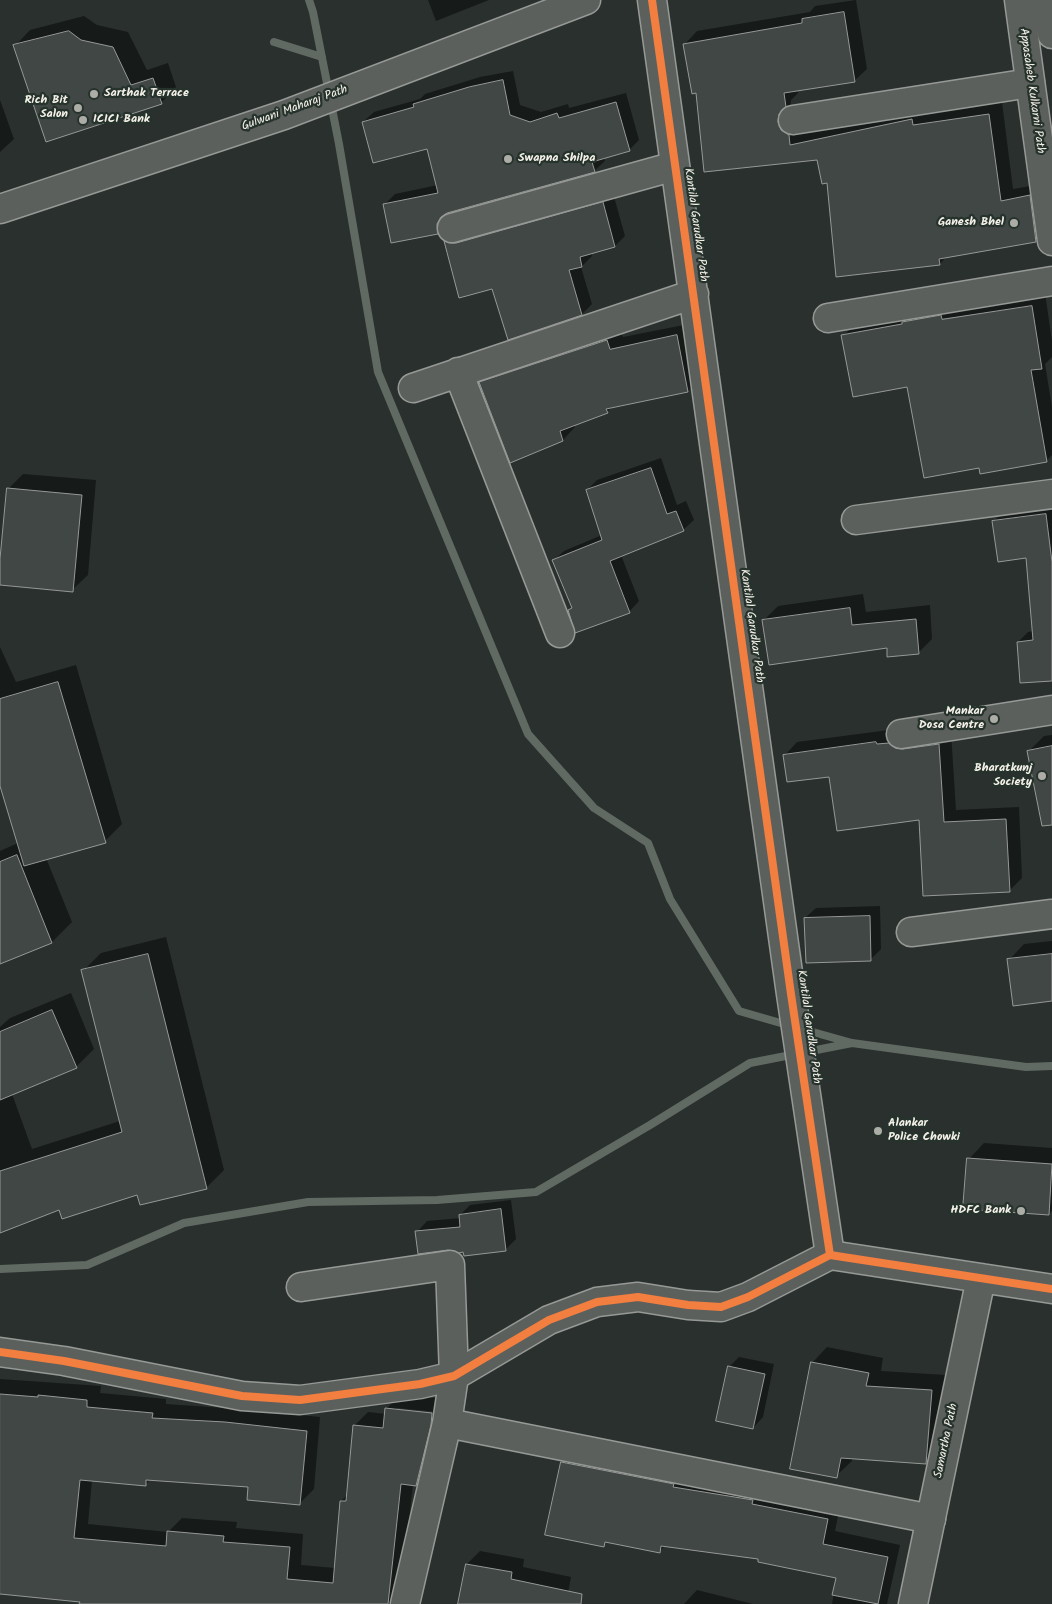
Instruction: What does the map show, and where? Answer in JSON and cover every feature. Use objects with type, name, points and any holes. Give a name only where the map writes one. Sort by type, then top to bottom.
[{"type":"street","name":"Gulwani Maharaj Path","points":[[0,209],[284,115],[586,0]]},
{"type":"street","name":"Kantilal Garudkar Path","points":[[652,0],[791,994],[830,1255]]},
{"type":"street","name":"Appasaheb Kulkarni Path","points":[[1019,0],[1052,241]]},
{"type":"street","points":[[1047,0],[1052,34]]},
{"type":"street","points":[[793,120],[1030,83]]},
{"type":"street","points":[[452,228],[675,166]]},
{"type":"street","points":[[828,318],[1052,281]]},
{"type":"street","points":[[413,388],[694,294]]},
{"type":"street","points":[[458,372],[560,633]]},
{"type":"street","points":[[856,520],[1052,494]]},
{"type":"street","points":[[901,734],[1052,710]]},
{"type":"street","points":[[911,932],[1052,914]]},
{"type":"street","points":[[0,1352],[64,1361],[242,1396],[300,1400],[420,1384],[454,1376],[548,1320],[597,1302],[638,1298],[688,1305],[721,1307],[748,1298],[830,1255],[1052,1289]]},
{"type":"street","points":[[301,1287],[450,1265],[454,1376],[446,1423],[405,1604]]},
{"type":"street","name":"Samartha Path","points":[[913,1604],[981,1278]]},
{"type":"street","points":[[446,1423],[931,1518]]},
{"type":"building","points":[[844,12],[855,82],[784,93],[786,107],[779,114],[778,122],[781,130],[789,135],[790,145],[912,119],[913,125],[989,114],[1001,201],[1030,195],[1036,242],[939,259],[940,265],[836,277],[827,183],[822,184],[817,160],[704,172],[696,93],[692,94],[683,44],[802,23],[802,19]]},
{"type":"building","name":"Sarthak Terrace","points":[[69,31],[81,40],[113,47],[131,85],[153,78],[162,104],[46,142],[13,45]]},
{"type":"building","points":[[503,80],[510,115],[530,122],[557,113],[559,118],[616,102],[630,151],[592,162],[595,172],[447,213],[441,217],[437,224],[438,234],[391,243],[383,204],[438,193],[427,149],[373,163],[362,122],[414,107],[413,104],[469,87]]},
{"type":"building","points":[[603,202],[615,247],[580,257],[582,267],[569,270],[582,315],[508,340],[492,289],[459,298],[444,241],[456,243]]},
{"type":"building","points":[[1032,306],[1042,369],[1031,370],[1047,462],[980,474],[979,468],[924,478],[907,387],[853,397],[841,335],[941,315],[942,319]]},
{"type":"building","points":[[677,335],[688,392],[606,409],[608,413],[560,431],[563,441],[510,463],[479,382],[607,340],[610,349]]},
{"type":"building","points":[[651,468],[667,514],[676,511],[684,531],[610,561],[630,613],[575,633],[568,610],[572,608],[552,560],[602,540],[586,490]]},
{"type":"building","points":[[7,488],[82,495],[73,592],[0,585],[0,559]]},
{"type":"building","points":[[1046,514],[1052,562],[1052,681],[1020,683],[1017,642],[1033,640],[1026,558],[998,562],[992,521]]},
{"type":"building","points":[[850,608],[852,625],[916,619],[919,654],[887,657],[887,648],[769,665],[762,620]]},
{"type":"building","points":[[58,682],[106,843],[24,866],[0,786],[0,699]]},
{"type":"building","points":[[876,742],[877,744],[889,743],[895,748],[903,749],[939,744],[944,822],[1006,819],[1010,892],[923,896],[919,820],[837,831],[829,777],[787,782],[783,755]]},
{"type":"building","name":"Bharatkunj Society","points":[[1052,746],[1052,825],[1042,826],[1027,751]]},
{"type":"building","points":[[17,855],[52,943],[0,964],[0,862]]},
{"type":"building","points":[[870,916],[871,961],[806,963],[804,918]]},
{"type":"building","points":[[148,954],[207,1189],[140,1205],[137,1195],[62,1219],[59,1210],[0,1233],[0,1171],[122,1132],[81,970]]},
{"type":"building","points":[[1052,954],[1052,1001],[1013,1006],[1007,959]]},
{"type":"building","points":[[52,1010],[77,1068],[0,1100],[0,1032]]},
{"type":"building","points":[[967,1158],[1052,1164],[1049,1215],[963,1209]]},
{"type":"building","points":[[501,1209],[506,1251],[464,1256],[463,1252],[459,1253],[448,1250],[418,1254],[415,1231],[460,1227],[459,1215]]},
{"type":"building","points":[[811,1362],[869,1373],[866,1386],[932,1390],[926,1464],[841,1458],[837,1478],[790,1469]]},
{"type":"building","points":[[728,1366],[765,1374],[753,1429],[716,1421]]},
{"type":"building","points":[[0,1394],[38,1397],[38,1395],[87,1400],[87,1407],[153,1413],[152,1418],[225,1422],[307,1431],[300,1505],[247,1500],[248,1487],[146,1480],[146,1486],[80,1480],[74,1538],[166,1546],[167,1531],[224,1536],[223,1542],[290,1547],[287,1579],[333,1583],[340,1501],[346,1501],[353,1425],[383,1428],[385,1408],[432,1413],[431,1425],[416,1486],[401,1484],[388,1604],[79,1604],[80,1602],[0,1594]]},
{"type":"building","points":[[561,1462],[674,1484],[673,1487],[753,1500],[752,1504],[828,1519],[823,1544],[888,1557],[878,1604],[832,1595],[836,1578],[758,1562],[758,1559],[661,1546],[660,1553],[605,1542],[604,1547],[545,1535]]},
{"type":"building","points":[[466,1564],[512,1572],[511,1579],[582,1594],[581,1604],[458,1604]]},
{"type":"waterway","points":[[309,0],[339,144],[378,372],[528,734],[594,808],[648,843],[670,899],[739,1011],[791,1026]]},
{"type":"waterway","points":[[274,42],[322,57]]},
{"type":"waterway","points":[[802,1029],[852,1043]]},
{"type":"waterway","points":[[0,1269],[87,1265],[184,1223],[308,1202],[437,1200],[536,1192],[750,1063],[852,1043],[1026,1067],[1052,1066]]},
{"type":"cycle path","points":[[652,0],[791,994],[830,1255]]},
{"type":"cycle path","points":[[0,1352],[64,1361],[242,1396],[300,1400],[420,1384],[454,1376],[549,1320],[597,1302],[638,1297],[688,1305],[721,1307],[748,1297],[830,1255],[1052,1289]]},
{"type":"place","name":"Sarthak Terrace","points":[[94,94]]},
{"type":"place","name":"Rich Bit Salon","points":[[78,108]]},
{"type":"place","name":"ICICI Bank","points":[[83,120]]},
{"type":"place","name":"Swapna Shilpa","points":[[508,159]]},
{"type":"place","name":"Ganesh Bhel","points":[[1014,223]]},
{"type":"place","name":"Mankar Dosa Centre","points":[[994,719]]},
{"type":"place","name":"Bharatkunj Society","points":[[1042,776]]},
{"type":"place","name":"Alankar Police Chowki","points":[[878,1131]]},
{"type":"place","name":"HDFC Bank","points":[[1021,1211]]}]
